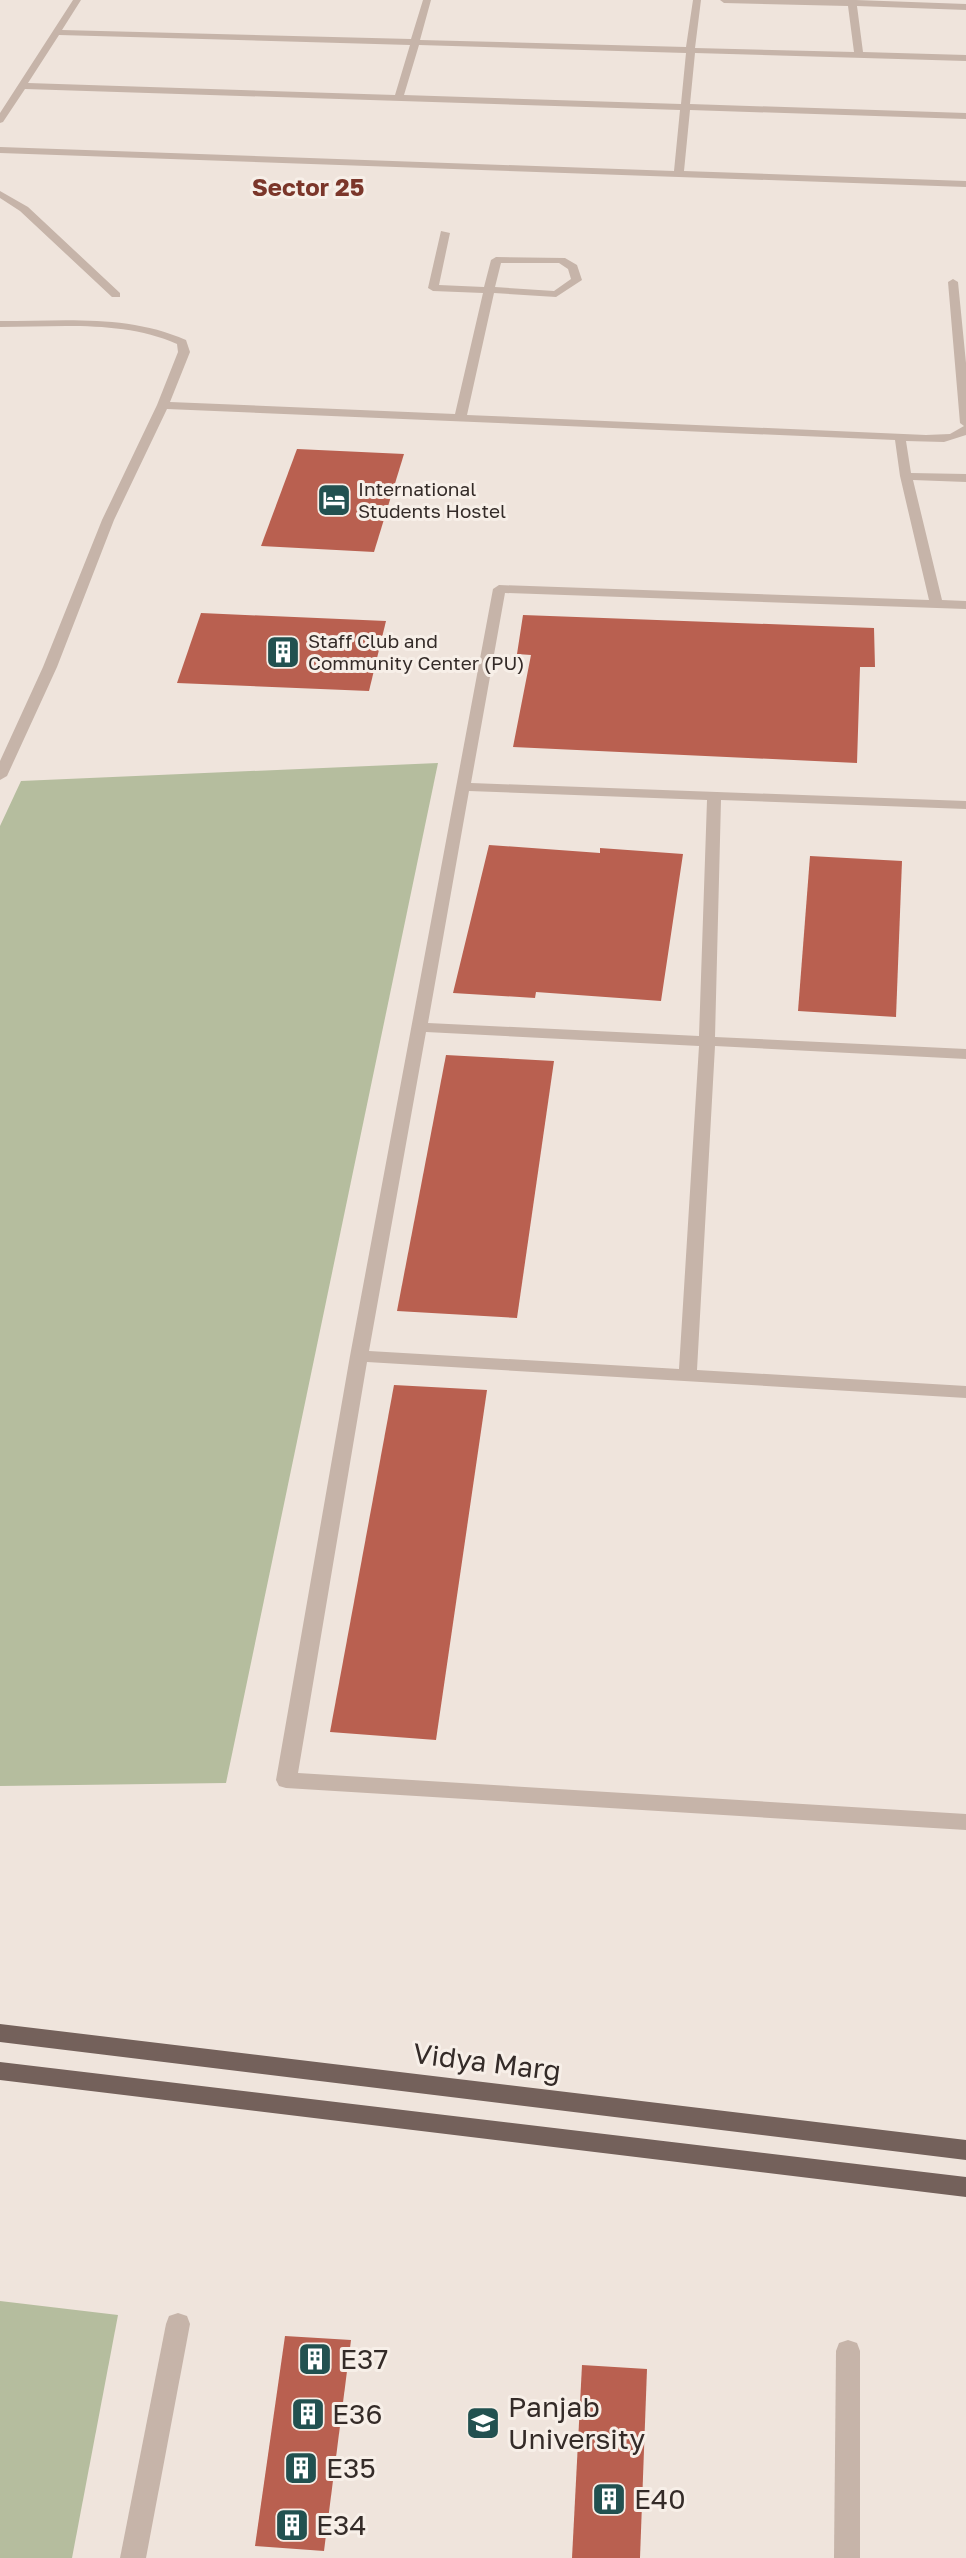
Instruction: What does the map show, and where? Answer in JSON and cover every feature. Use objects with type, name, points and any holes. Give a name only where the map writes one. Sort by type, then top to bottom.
[{"type":"main road","name":"Vidya Marg","points":[[0,2033],[966,2150]]},
{"type":"main road","points":[[0,2071],[966,2187]]},
{"type":"street","points":[[0,120],[77,0]]},
{"type":"street","points":[[399,98],[427,0]]},
{"type":"street","points":[[679,174],[687,107],[688,50],[697,0]]},
{"type":"street","points":[[724,0],[966,7]]},
{"type":"street","points":[[852,2],[859,54]]},
{"type":"street","points":[[56,32],[966,58]]},
{"type":"street","points":[[22,86],[966,116]]},
{"type":"street","points":[[0,150],[966,184]]},
{"type":"street","points":[[0,194],[24,209],[116,295]]},
{"type":"street","points":[[445,233],[433,288],[489,290],[556,294],[577,280],[573,267],[561,260],[496,260],[489,290],[460,418]]},
{"type":"street","points":[[953,282],[966,423]]},
{"type":"street","points":[[0,324],[144,327],[170,334],[182,342],[184,352],[163,405],[108,520],[50,667],[0,776]]},
{"type":"street","points":[[163,405],[900,437],[950,438],[966,429]]},
{"type":"street","points":[[900,437],[906,476],[936,604]]},
{"type":"street","points":[[906,476],[966,478]]},
{"type":"street","points":[[966,605],[499,589],[359,1356],[286,1780],[966,1822]]},
{"type":"street","points":[[462,787],[966,805]]},
{"type":"street","points":[[688,1376],[707,1041],[714,796]]},
{"type":"street","points":[[418,1027],[966,1054]]},
{"type":"street","points":[[359,1356],[966,1392]]},
{"type":"street","points":[[133,2558],[178,2324]]},
{"type":"street","points":[[847,2558],[848,2351]]},
{"type":"green space","points":[[438,763],[226,1783],[0,1786],[0,826],[21,781]]},
{"type":"green space","points":[[0,2301],[118,2315],[72,2558],[0,2558]]},
{"type":"building","name":"International Students Hostel","points":[[297,449],[404,454],[374,552],[261,546]]},
{"type":"building","name":"Staff Club and Community Center (PU)","points":[[201,613],[386,621],[369,691],[177,683]]},
{"type":"building","points":[[523,615],[874,628],[875,667],[860,667],[857,763],[513,747],[531,655],[517,654]]},
{"type":"building","points":[[489,845],[600,853],[600,848],[683,854],[661,1001],[536,992],[535,998],[453,993]]},
{"type":"building","points":[[810,856],[902,861],[896,1017],[798,1011]]},
{"type":"building","points":[[446,1055],[554,1061],[517,1318],[397,1311]]},
{"type":"building","points":[[394,1385],[487,1390],[436,1740],[330,1732]]},
{"type":"building","points":[[285,2336],[351,2340],[324,2551],[255,2546]]},
{"type":"building","points":[[582,2365],[647,2369],[640,2558],[572,2558]]},
{"type":"place","name":"International Students Hostel","points":[[334,500]]},
{"type":"place","name":"Staff Club and Community Center (PU)","points":[[283,652]]},
{"type":"place","name":"E37","points":[[315,2359]]},
{"type":"place","name":"E36","points":[[308,2414]]},
{"type":"place","name":"Panjab University","points":[[483,2423]]},
{"type":"place","name":"E35","points":[[301,2468]]},
{"type":"place","name":"E40","points":[[609,2499]]},
{"type":"place","name":"E34","points":[[292,2525]]},
{"type":"district","name":"Sector 25","points":[[308,188]]}]
